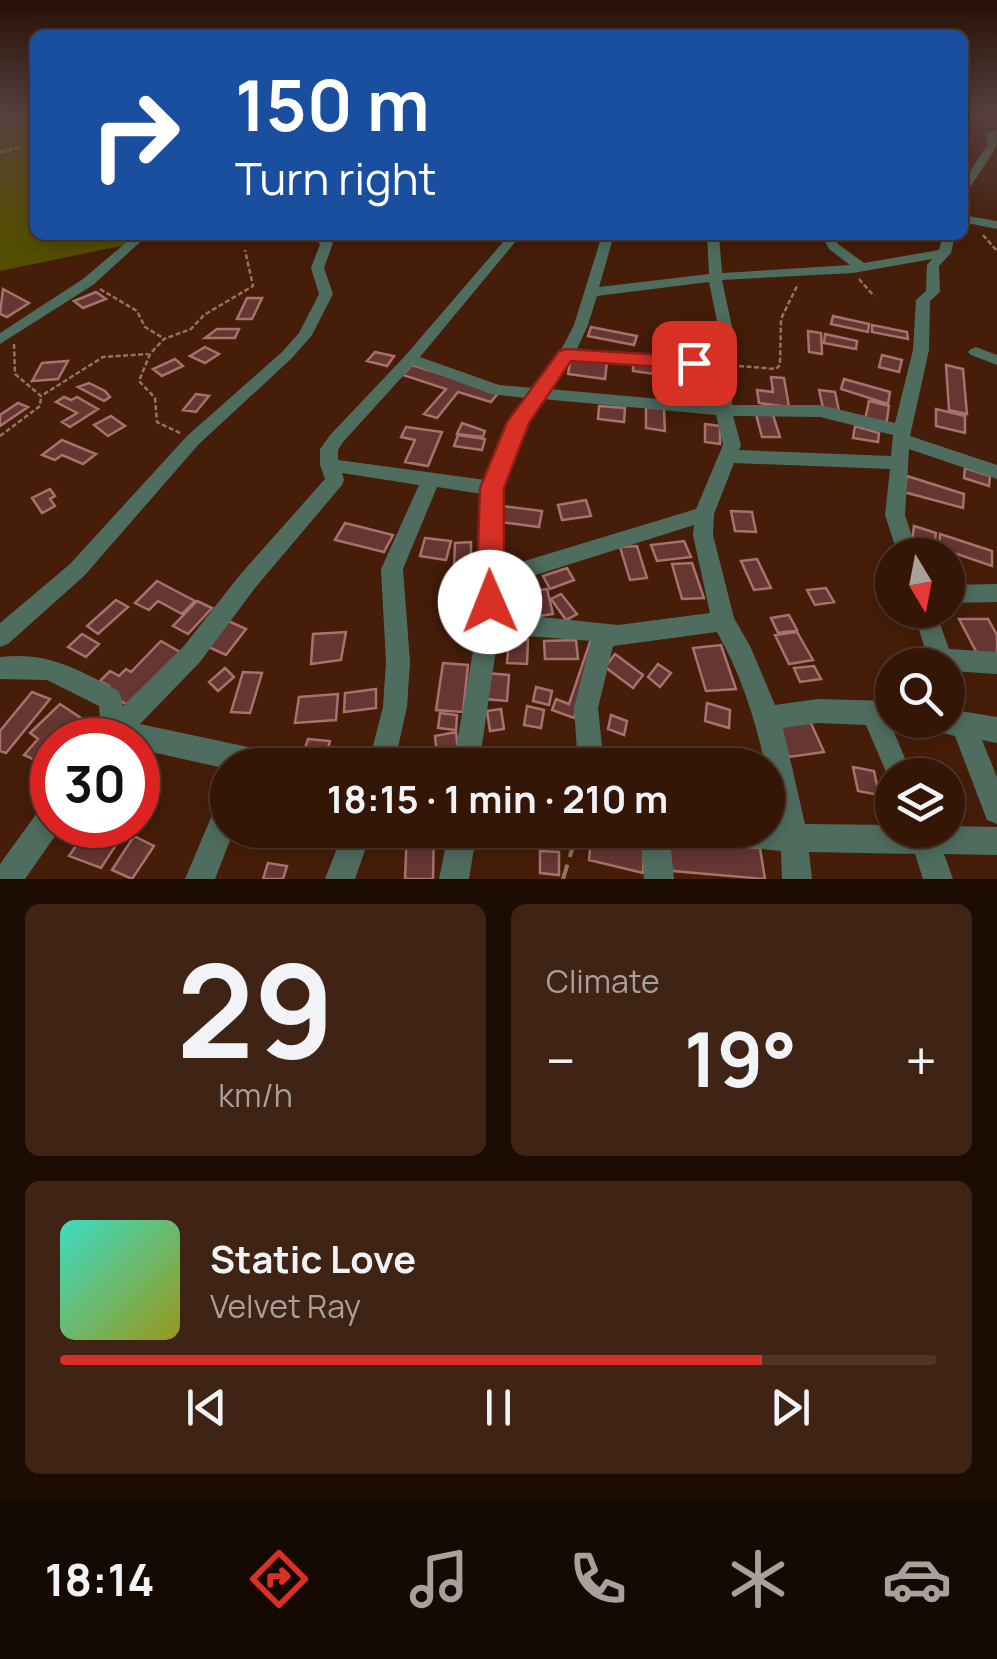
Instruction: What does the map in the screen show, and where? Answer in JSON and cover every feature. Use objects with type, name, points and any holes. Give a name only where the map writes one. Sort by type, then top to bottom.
[{"type":"street","points":[[968,181],[984,156]]},
{"type":"street","points":[[968,218],[995,220]]},
{"type":"street","points":[[6,337],[88,282],[136,240]]},
{"type":"street","points":[[0,637],[109,537],[193,440],[305,335],[326,294],[316,278],[322,240]]},
{"type":"street","points":[[129,718],[192,654],[247,582],[335,480],[329,449],[336,438],[410,360],[511,240]]},
{"type":"street","points":[[469,748],[489,623],[492,488],[510,436],[534,395],[566,355],[594,292],[607,240]]},
{"type":"street","points":[[713,240],[715,279],[726,336],[723,410],[732,445],[704,514],[706,556],[723,621],[743,656],[768,718],[794,838],[797,879]]},
{"type":"street","points":[[830,240],[856,268]]},
{"type":"street","points":[[902,538],[895,515],[902,435],[920,350],[923,300],[933,292],[933,265],[945,253],[948,240]]},
{"type":"street","points":[[594,292],[856,268],[945,253]]},
{"type":"street","points":[[976,352],[997,360]]},
{"type":"street","points":[[566,355],[725,364]]},
{"type":"street","points":[[410,360],[497,390],[534,395],[723,410],[820,411],[902,435],[997,472]]},
{"type":"street","points":[[730,456],[900,463]]},
{"type":"street","points":[[330,465],[492,488]]},
{"type":"street","points":[[386,748],[395,708],[398,662],[392,569],[430,480]]},
{"type":"street","points":[[492,580],[704,514]]},
{"type":"street","points":[[965,595],[995,597]]},
{"type":"street","points":[[489,623],[507,613],[528,626],[614,633],[723,621]]},
{"type":"street","points":[[590,748],[586,708],[602,641],[614,633]]},
{"type":"street","points":[[965,663],[997,663]]},
{"type":"street","points":[[0,668],[22,664],[56,668],[110,700],[110,718]]},
{"type":"street","points":[[768,718],[818,711],[875,712]]},
{"type":"street","points":[[965,723],[997,730]]},
{"type":"street","points":[[959,738],[997,810]]},
{"type":"street","points":[[160,746],[210,756]]},
{"type":"street","points":[[785,837],[875,837]]},
{"type":"street","points":[[965,839],[997,841]]},
{"type":"street","points":[[7,879],[30,847]]},
{"type":"street","points":[[200,879],[213,848]]},
{"type":"street","points":[[340,879],[351,848]]},
{"type":"street","points":[[454,879],[460,848]]},
{"type":"street","points":[[656,848],[659,879]]},
{"type":"street","points":[[928,848],[938,879]]},
{"type":"path","points":[[193,440],[157,422],[156,398],[139,381],[150,354],[164,339],[190,329],[204,315],[253,286],[245,250]]},
{"type":"path","points":[[856,268],[864,289],[874,296]]},
{"type":"path","points":[[725,364],[776,368],[780,365],[781,319],[798,284],[799,272]]},
{"type":"path","points":[[88,282],[137,311],[144,327],[164,339]]},
{"type":"path","points":[[6,337],[15,374],[41,396]]},
{"type":"path","points":[[41,396],[103,357],[150,354]]},
{"type":"path","points":[[0,436],[40,406],[41,396]]},
{"type":"path","points":[[563,879],[572,848]]},
{"type":"shaded area","points":[[0,156],[30,156],[30,240],[150,240],[0,271]]},
{"type":"building","points":[[3,289],[29,303],[7,317],[0,314]]},
{"type":"building","points":[[96,292],[106,299],[83,308],[74,301]]},
{"type":"building","points":[[247,298],[262,298],[252,319],[237,319]]},
{"type":"building","points":[[833,316],[869,324],[868,332],[831,324]]},
{"type":"building","points":[[872,325],[907,332],[908,339],[872,332]]},
{"type":"building","points":[[591,327],[637,336],[634,345],[588,336]]},
{"type":"building","points":[[217,329],[239,329],[235,338],[205,338]]},
{"type":"building","points":[[808,331],[821,333],[822,354],[809,352]]},
{"type":"building","points":[[825,334],[857,341],[856,349],[824,343]]},
{"type":"building","points":[[205,347],[219,354],[205,363],[190,356]]},
{"type":"building","points":[[375,352],[394,356],[387,366],[367,361]]},
{"type":"building","points":[[882,355],[902,360],[899,372],[879,367]]},
{"type":"building","points":[[571,357],[607,361],[605,379],[568,374]]},
{"type":"building","points":[[175,359],[183,366],[162,376],[153,369]]},
{"type":"building","points":[[68,361],[58,379],[32,381],[42,363]]},
{"type":"building","points":[[633,361],[660,363],[666,381],[655,380],[655,374],[633,371]]},
{"type":"building","points":[[412,365],[499,392],[491,402],[458,392],[437,418],[424,414],[446,389],[403,375]]},
{"type":"building","points":[[946,365],[963,369],[967,414],[949,410]]},
{"type":"building","points":[[669,369],[685,371],[685,390],[668,388]]},
{"type":"building","points":[[771,377],[784,378],[789,407],[759,403],[757,390],[773,392]]},
{"type":"building","points":[[844,379],[890,392],[888,404],[841,389]]},
{"type":"building","points":[[89,383],[110,397],[104,401],[78,387]]},
{"type":"building","points":[[669,389],[693,395],[693,405],[669,402]]},
{"type":"building","points":[[819,390],[835,392],[839,411],[823,408]]},
{"type":"building","points":[[196,394],[209,396],[196,412],[183,410]]},
{"type":"building","points":[[64,397],[77,397],[98,409],[70,427],[62,422],[77,413],[56,402]]},
{"type":"building","points":[[869,401],[889,406],[886,426],[865,420]]},
{"type":"building","points":[[18,403],[28,407],[0,426],[0,415]]},
{"type":"building","points":[[599,406],[625,408],[624,422],[598,419]]},
{"type":"building","points":[[646,407],[664,409],[665,431],[646,428]]},
{"type":"building","points":[[936,409],[965,416],[965,433],[936,426]]},
{"type":"building","points":[[756,414],[773,415],[780,437],[762,437]]},
{"type":"building","points":[[111,416],[125,426],[108,436],[94,425]]},
{"type":"building","points":[[462,423],[485,431],[483,437],[457,434]]},
{"type":"building","points":[[705,424],[720,426],[720,444],[705,442]]},
{"type":"building","points":[[855,426],[879,433],[878,442],[853,438]]},
{"type":"building","points":[[406,427],[442,432],[428,466],[405,462],[415,440],[401,437]]},
{"type":"building","points":[[458,435],[485,439],[482,450],[454,446]]},
{"type":"building","points":[[62,440],[96,454],[83,464],[62,455],[55,460],[42,455]]},
{"type":"building","points":[[965,468],[990,476],[989,486],[964,478]]},
{"type":"building","points":[[907,476],[964,494],[963,508],[904,492]]},
{"type":"building","points":[[50,489],[55,506],[42,513],[32,498]]},
{"type":"building","points":[[586,500],[591,516],[562,520],[558,505]]},
{"type":"building","points":[[495,505],[542,511],[539,527],[492,521]]},
{"type":"building","points":[[731,511],[752,512],[756,532],[735,531]]},
{"type":"building","points":[[345,523],[393,535],[384,552],[335,540]]},
{"type":"building","points":[[914,526],[936,533],[935,538],[912,538]]},
{"type":"building","points":[[425,538],[451,541],[446,560],[420,556]]},
{"type":"building","points":[[684,541],[691,557],[657,561],[651,545]]},
{"type":"building","points":[[471,542],[471,568],[454,569],[455,543]]},
{"type":"building","points":[[965,542],[992,551],[992,566],[965,557]]},
{"type":"building","points":[[637,546],[647,578],[630,580],[620,547]]},
{"type":"building","points":[[757,559],[771,588],[754,590],[741,561]]},
{"type":"building","points":[[692,563],[704,598],[682,599],[672,564]]},
{"type":"building","points":[[567,568],[574,580],[550,589],[543,576]]},
{"type":"building","points":[[157,581],[195,601],[182,614],[158,601],[149,610],[135,603]]},
{"type":"building","points":[[826,588],[834,602],[815,605],[807,590]]},
{"type":"building","points":[[547,589],[553,614],[532,617],[526,592]]},
{"type":"building","points":[[561,594],[577,614],[566,620],[551,599]]},
{"type":"building","points":[[116,600],[128,607],[98,634],[87,626]]},
{"type":"building","points":[[197,601],[212,608],[188,634],[173,626]]},
{"type":"building","points":[[789,615],[797,630],[778,633],[771,618]]},
{"type":"building","points":[[224,619],[246,629],[226,655],[204,645]]},
{"type":"building","points":[[965,619],[988,619],[997,635],[997,658],[979,657],[964,628]]},
{"type":"building","points":[[346,632],[341,660],[311,664],[313,634]]},
{"type":"building","points":[[797,632],[813,660],[789,664],[775,635]]},
{"type":"building","points":[[82,634],[99,644],[86,657],[68,647]]},
{"type":"building","points":[[509,639],[528,640],[527,664],[507,663]]},
{"type":"building","points":[[576,640],[578,659],[545,659],[544,641]]},
{"type":"building","points":[[161,641],[180,652],[129,706],[110,694],[109,686],[100,681],[110,671],[119,676],[126,669],[131,672]]},
{"type":"building","points":[[590,642],[600,645],[574,718],[552,710],[556,699],[569,704]]},
{"type":"building","points":[[721,645],[736,689],[706,691],[693,648]]},
{"type":"building","points":[[615,654],[643,675],[633,688],[605,667]]},
{"type":"building","points":[[443,663],[468,665],[463,712],[436,710]]},
{"type":"building","points":[[658,664],[671,673],[660,687],[648,677]]},
{"type":"building","points":[[814,666],[821,679],[800,682],[794,668]]},
{"type":"building","points":[[225,668],[234,677],[218,691],[209,682]]},
{"type":"building","points":[[243,672],[262,673],[250,713],[231,712]]},
{"type":"building","points":[[486,673],[509,675],[507,701],[484,699]]},
{"type":"building","points":[[536,687],[552,691],[549,705],[533,701]]},
{"type":"building","points":[[376,689],[376,708],[344,712],[345,693]]},
{"type":"building","points":[[32,692],[50,699],[35,718],[30,718],[30,724],[6,753],[0,751],[0,731]]},
{"type":"building","points":[[338,694],[336,720],[295,723],[299,697]]},
{"type":"building","points":[[707,703],[730,710],[729,728],[705,721]]},
{"type":"building","points":[[60,704],[81,718],[46,718]]},
{"type":"building","points":[[527,706],[544,710],[541,728],[524,725]]},
{"type":"building","points":[[501,709],[504,729],[490,731],[487,711]]},
{"type":"building","points":[[440,713],[457,715],[456,730],[438,728]]},
{"type":"building","points":[[611,715],[627,721],[624,735],[608,729]]},
{"type":"building","points":[[810,721],[824,752],[789,757],[775,725]]},
{"type":"building","points":[[456,732],[458,748],[436,748],[435,736]]},
{"type":"building","points":[[308,739],[330,741],[328,748],[305,748]]},
{"type":"building","points":[[853,767],[874,771],[875,794],[858,791]]},
{"type":"building","points":[[74,848],[114,848],[101,868],[69,856]]},
{"type":"building","points":[[126,848],[153,848],[132,879],[112,870]]},
{"type":"building","points":[[406,848],[434,848],[433,879],[405,879]]},
{"type":"building","points":[[590,848],[644,848],[643,873],[589,860]]},
{"type":"building","points":[[661,848],[760,848],[765,879],[662,870]]},
{"type":"building","points":[[540,851],[559,852],[559,875],[540,873]]},
{"type":"building","points":[[268,863],[287,866],[283,879],[263,879]]},
{"type":"route","points":[[490,602],[492,488],[510,436],[534,395],[566,355],[694,363]]}]
